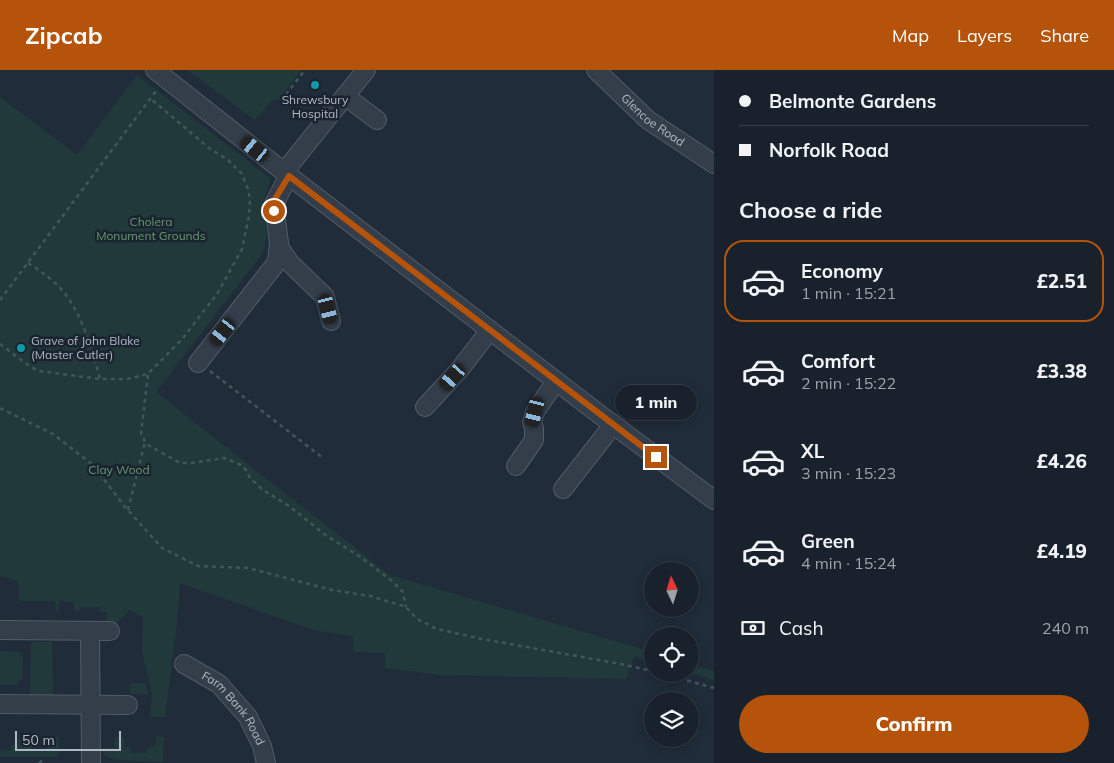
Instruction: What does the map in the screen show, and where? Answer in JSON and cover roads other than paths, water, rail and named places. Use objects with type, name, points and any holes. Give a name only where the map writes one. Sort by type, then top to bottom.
[{"type":"street","points":[[198,362],[277,262],[279,247],[274,204],[287,174],[366,70]]},
{"type":"street","name":"Glencoe Road","points":[[596,70],[648,120],[714,164]]},
{"type":"street","points":[[165,73],[287,174],[613,425],[714,500]]},
{"type":"street","points":[[345,96],[377,120]]},
{"type":"street","points":[[279,247],[290,263],[325,297],[331,321]]},
{"type":"street","points":[[425,407],[460,369],[490,330]]},
{"type":"street","points":[[516,466],[534,440],[532,422],[535,412],[556,381]]},
{"type":"street","points":[[563,489],[613,425]]},
{"type":"street","points":[[0,630],[110,631]]},
{"type":"street","points":[[90,631],[91,763]]},
{"type":"street","name":"Farm Bank Road","points":[[184,664],[218,684],[248,717],[262,746],[266,763]]},
{"type":"street","points":[[0,704],[128,705]]},
{"type":"place","name":"Shrewsbury Hospital","points":[[315,85]]},
{"type":"place","name":"Grave of John Blake (Master Cutler)","points":[[21,348]]},
{"type":"park label","name":"Cholera Monument Grounds","points":[[151,229]]},
{"type":"park label","name":"Clay Wood","points":[[119,470]]}]
